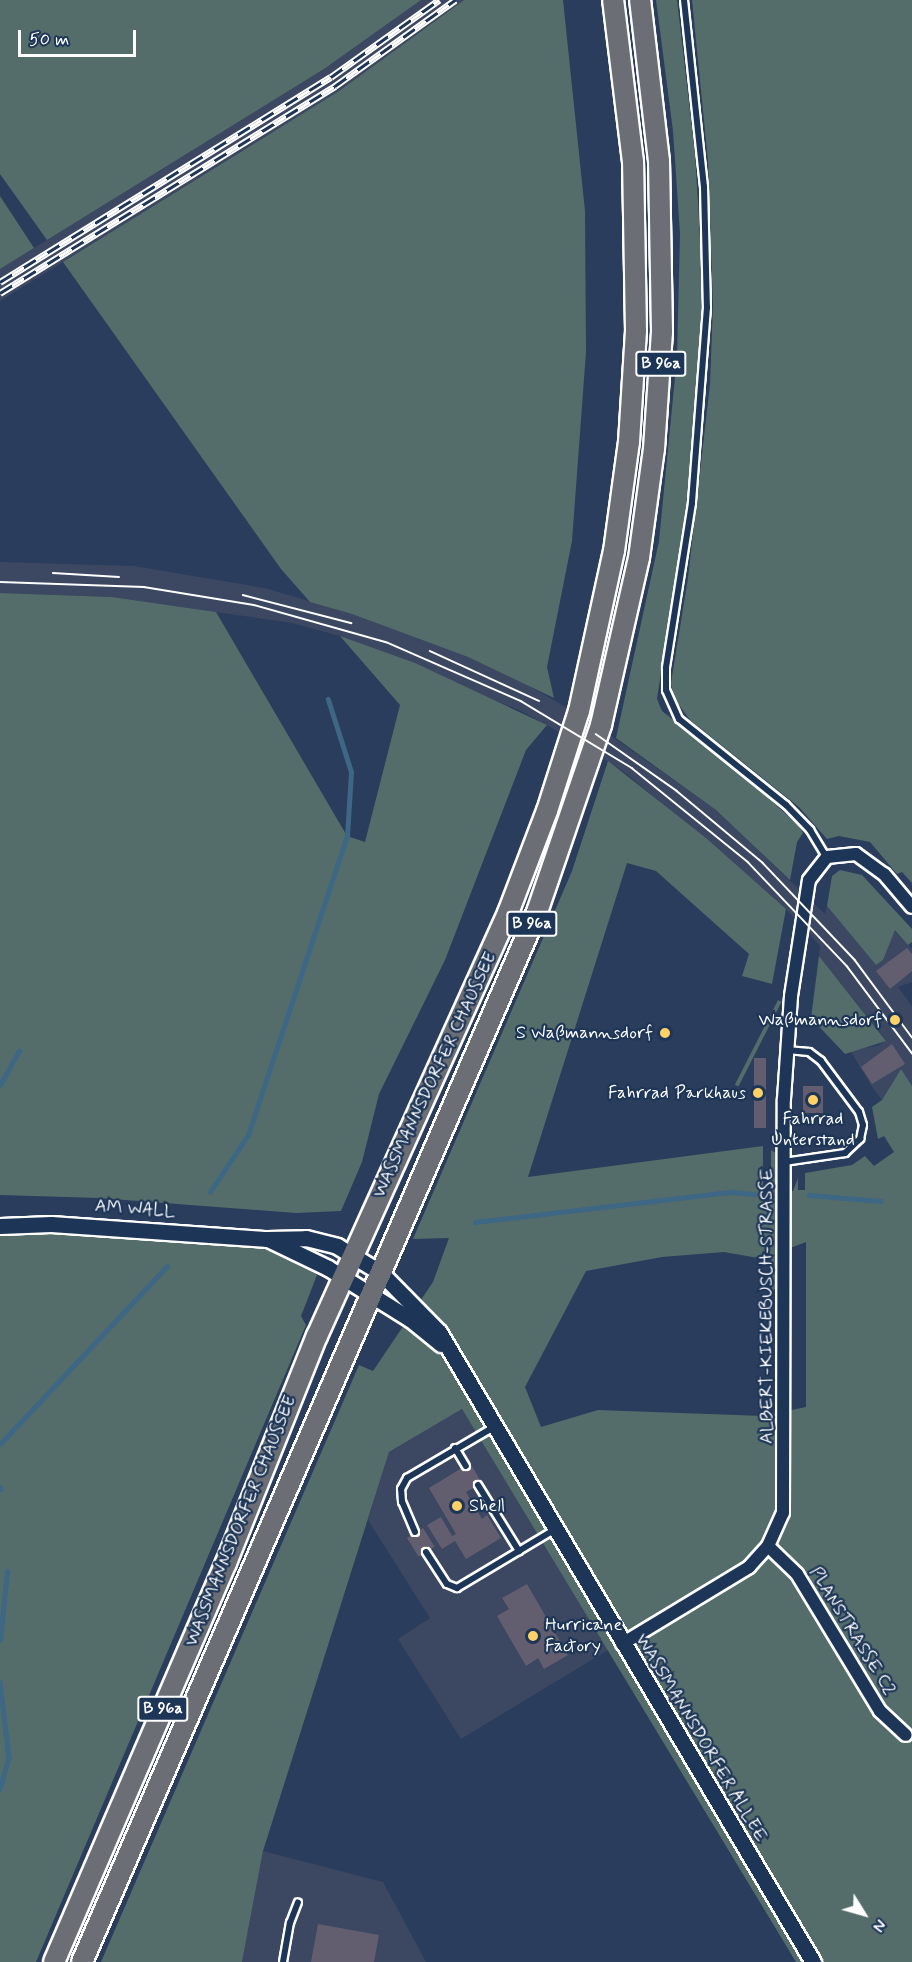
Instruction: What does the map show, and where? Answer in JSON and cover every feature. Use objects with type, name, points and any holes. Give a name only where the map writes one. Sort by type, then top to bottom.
[{"type":"main road","name":"WASSMANNSDORFER CHAUSSEE","points":[[54,1962],[226,1563],[343,1278],[493,949],[569,745],[579,711],[614,551],[634,365],[637,274],[633,162],[613,0]]},
{"type":"main road","name":"WASSMANNSDORFER CHAUSSEE","points":[[82,1962],[537,912],[602,725],[639,558],[654,449],[662,332],[659,161],[640,0]]},
{"type":"street","points":[[827,857],[856,854],[870,861],[912,907]]},
{"type":"street","name":"ALBERT-KIEKEBUSCH-STRASSE","points":[[622,1644],[736,1576],[768,1546],[783,1513],[785,1490],[784,1162],[787,1050],[809,880],[827,857]]},
{"type":"street","name":"AM WALL","points":[[0,1226],[51,1224],[267,1239],[306,1238],[354,1254],[381,1273]]},
{"type":"street","name":"AM WALL","points":[[267,1239],[343,1278]]},
{"type":"street","name":"WASSMANNSDORFER ALLEE","points":[[381,1273],[434,1324],[554,1530],[813,1962]]},
{"type":"street","name":"WASSMANNSDORFER ALLEE","points":[[343,1278],[446,1348]]},
{"type":"street","name":"PLANSTRASSE C2","points":[[768,1546],[797,1574],[880,1711],[906,1735]]},
{"type":"lane","points":[[684,0],[704,187],[707,307],[693,492],[666,668],[666,690],[679,719],[786,805],[810,830],[827,857]]},
{"type":"lane","points":[[784,1162],[845,1153],[860,1139],[863,1125],[859,1112],[821,1061],[809,1052],[787,1050]]},
{"type":"lane","points":[[415,1533],[402,1502],[401,1489],[417,1469],[494,1427]]},
{"type":"lane","points":[[455,1448],[466,1466]]},
{"type":"lane","points":[[478,1485],[519,1551]]},
{"type":"lane","points":[[426,1552],[447,1584],[457,1588],[554,1530]]},
{"type":"lane","points":[[283,1962],[290,1923],[298,1902]]},
{"type":"shaded area","points":[[421,0],[464,0],[339,91],[0,301],[0,269],[324,69]]},
{"type":"shaded area","points":[[0,562],[134,566],[265,588],[352,614],[468,657],[522,682],[587,719],[716,810],[825,914],[827,906],[876,965],[883,960],[895,929],[912,949],[912,982],[898,987],[912,1006],[912,1086],[901,1069],[882,1100],[872,1087],[850,1050],[878,1046],[886,1040],[819,956],[820,946],[786,909],[628,775],[576,741],[521,711],[340,636],[292,623],[112,597],[0,593]]},
{"type":"shaded area","points":[[462,1409],[608,1650],[461,1739],[398,1639],[430,1618],[368,1520],[389,1452]]},
{"type":"shaded area","points":[[263,1851],[383,1882],[426,1962],[242,1962]]},
{"type":"green space","points":[[0,0],[421,0],[324,69],[47,240],[0,174]]},
{"type":"green space","points":[[464,0],[563,0],[585,211],[586,352],[572,541],[547,667],[554,698],[468,657],[352,614],[310,602],[281,569],[63,262],[339,91]]},
{"type":"green space","points":[[656,0],[677,0],[695,154],[702,269],[701,355],[689,489],[657,699],[662,711],[742,774],[800,827],[803,833],[797,842],[790,880],[716,810],[616,738],[659,541],[677,357],[680,234],[673,131]]},
{"type":"green space","points":[[692,0],[912,0],[912,883],[902,872],[897,874],[870,842],[839,836],[827,839],[799,807],[690,720],[674,698],[671,683],[688,578],[710,384],[713,305],[708,161]]},
{"type":"green space","points":[[0,196],[34,248],[0,269]]},
{"type":"green space","points":[[0,593],[112,597],[216,612],[347,836],[365,842],[400,705],[340,636],[415,663],[547,725],[526,750],[445,960],[379,1094],[362,1162],[341,1211],[296,1213],[99,1198],[0,1195]]},
{"type":"green space","points":[[608,761],[706,838],[786,909],[772,984],[742,976],[749,954],[656,871],[627,863],[528,1177],[763,1146],[763,1196],[771,1195],[771,1150],[776,1153],[776,1194],[793,1191],[798,1178],[798,1190],[805,1190],[805,1173],[852,1165],[865,1156],[874,1166],[894,1152],[884,1136],[878,1139],[872,1107],[882,1100],[901,1069],[912,1086],[912,1962],[796,1962],[462,1409],[389,1452],[263,1851],[242,1962],[101,1962],[359,1365],[373,1371],[433,1282],[449,1238],[413,1239],[572,871]],"holes":[[[806,1242],[806,1407],[763,1416],[598,1410],[541,1427],[525,1387],[586,1271],[662,1257],[724,1252],[764,1259],[771,1256],[772,1292],[777,1287],[777,1253]]]},
{"type":"green space","points":[[840,870],[862,875],[912,929],[912,942],[908,945],[895,930],[883,960],[876,965],[827,906],[832,876]]},
{"type":"green space","points":[[819,956],[886,1041],[845,1054],[811,1018]]},
{"type":"green space","points":[[778,1000],[782,1002],[738,1086],[735,1085]]},
{"type":"green space","points":[[51,1233],[261,1248],[301,1262],[317,1275],[301,1316],[306,1325],[36,1962],[0,1962],[0,1236]]},
{"type":"building","points":[[907,948],[912,954],[912,971],[890,989],[876,971]]},
{"type":"building","points":[[892,1044],[905,1064],[872,1084],[861,1067]]},
{"type":"building","name":"Fahrrad Parkhaus","points":[[754,1058],[766,1058],[766,1128],[754,1128]]},
{"type":"building","name":"Fahrrad Unterstand","points":[[803,1086],[823,1086],[823,1113],[803,1113]]},
{"type":"building","points":[[470,1463],[482,1483],[466,1492],[482,1519],[487,1515],[501,1538],[466,1559],[455,1541],[442,1549],[427,1525],[441,1517],[452,1536],[456,1534],[429,1488]]},
{"type":"building","points":[[423,1528],[435,1547],[419,1557],[407,1538]]},
{"type":"building","name":"Hurricane Factory","points":[[527,1584],[568,1655],[544,1669],[538,1658],[526,1666],[497,1616],[509,1609],[502,1598]]},
{"type":"building","points":[[318,1924],[379,1935],[374,1962],[311,1962]]},
{"type":"waterway","points":[[210,1192],[248,1135],[347,836],[351,772],[328,700]]},
{"type":"waterway","points":[[0,1085],[19,1051]]},
{"type":"waterway","points":[[475,1222],[731,1192],[755,1194]]},
{"type":"waterway","points":[[809,1195],[881,1201]]},
{"type":"waterway","points":[[0,1444],[167,1266]]},
{"type":"waterway","points":[[0,1640],[7,1571]]},
{"type":"waterway","points":[[0,1682],[9,1758],[0,1789]]},
{"type":"tram line","points":[[53,573],[119,577]]},
{"type":"tram line","points":[[0,582],[144,587],[254,605],[386,642],[521,701],[632,768],[748,862],[847,966],[912,1053]]},
{"type":"tram line","points":[[243,595],[351,623]]},
{"type":"tram line","points":[[430,651],[539,701]]},
{"type":"tram line","points":[[596,734],[677,791],[763,863],[855,960],[912,1037]]},
{"type":"railway","points":[[0,282],[331,77],[439,0]]},
{"type":"railway","points":[[0,293],[335,86],[455,0]]},
{"type":"place","name":"Waßmannsdorf","points":[[895,1020]]},
{"type":"place","name":"S Waßmannsdorf","points":[[665,1033]]},
{"type":"place","name":"Fahrrad Parkhaus","points":[[758,1093]]},
{"type":"place","name":"Fahrrad Unterstand","points":[[813,1100]]},
{"type":"place","name":"Shell","points":[[457,1506]]},
{"type":"place","name":"Hurricane Factory","points":[[533,1636]]}]
